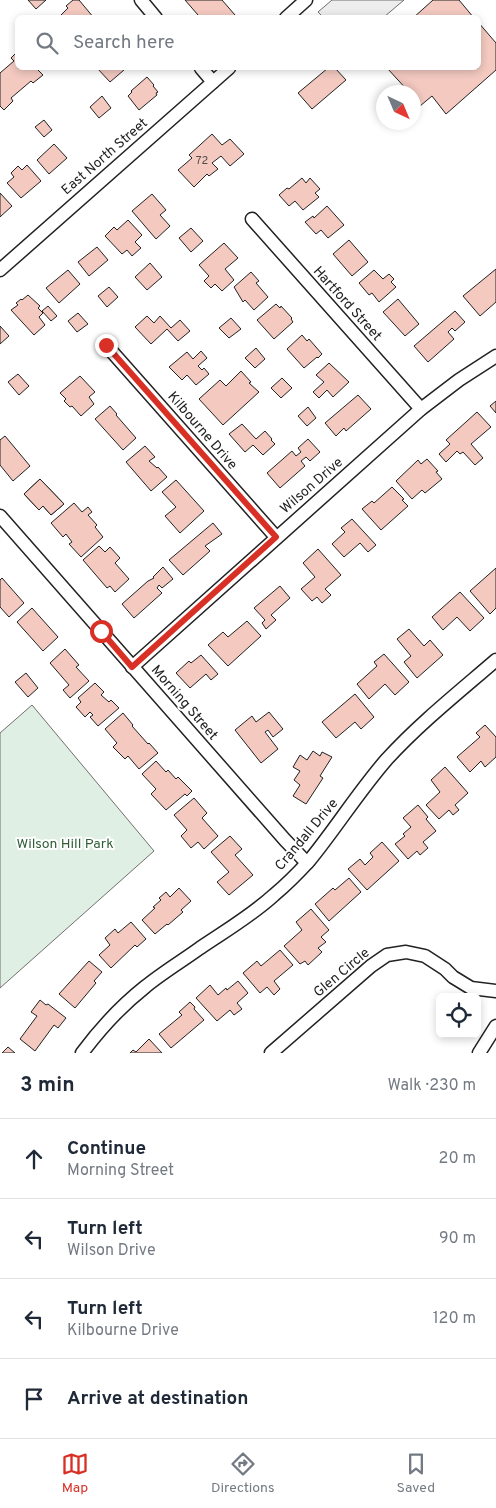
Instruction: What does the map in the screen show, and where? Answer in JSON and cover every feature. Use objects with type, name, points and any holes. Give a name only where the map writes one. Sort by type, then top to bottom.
[{"type":"street","points":[[141,0],[154,15]]},
{"type":"street","points":[[289,15],[306,0]]},
{"type":"street","points":[[203,70],[213,82]]},
{"type":"street","name":"East North Street","points":[[0,270],[228,70]]},
{"type":"street","name":"Hartford Street","points":[[252,219],[420,409]]},
{"type":"street","name":"Kilbourne Drive","points":[[106,345],[276,537]]},
{"type":"street","name":"Wilson Drive","points":[[132,667],[276,537],[323,498],[420,409],[496,356]]},
{"type":"street","name":"Morning Street","points":[[0,516],[284,840],[307,862]]},
{"type":"street","name":"Crandall Drive","points":[[82,1053],[117,1013],[145,987],[202,947],[238,925],[273,896],[307,862],[362,790],[414,731],[496,660]]},
{"type":"street","name":"Glen Circle","points":[[271,1053],[371,966],[387,956],[406,952],[425,956],[471,988],[496,991]]},
{"type":"street","points":[[479,1053],[496,1026]]},
{"type":"green space","name":"Wilson Hill Park","points":[[32,705],[154,851],[0,988],[0,733]]},
{"type":"shaded area","points":[[332,0],[404,0],[386,15],[321,15],[318,12]]},
{"type":"building","points":[[28,0],[46,0],[36,9]]},
{"type":"building","points":[[73,0],[79,0],[92,15],[61,15],[68,8],[66,6]]},
{"type":"building","points":[[185,0],[222,0],[235,15],[198,15]]},
{"type":"building","points":[[433,0],[459,0],[472,15],[416,15]]},
{"type":"building","points":[[481,26],[496,43],[496,70],[446,114],[432,96],[421,105],[421,85],[403,85],[389,70],[481,70]]},
{"type":"building","points":[[15,54],[15,70],[38,70],[43,75],[33,83],[31,81],[11,98],[13,101],[4,110],[0,106],[0,73],[14,61],[11,58]]},
{"type":"building","points":[[99,70],[124,70],[110,82]]},
{"type":"building","points":[[326,70],[337,70],[346,80],[312,109],[298,93]]},
{"type":"building","points":[[147,77],[158,92],[139,110],[128,96]]},
{"type":"building","points":[[102,96],[111,108],[99,118],[90,107]]},
{"type":"building","points":[[44,120],[52,130],[44,137],[35,127]]},
{"type":"building","points":[[212,134],[222,145],[230,139],[244,154],[230,166],[221,156],[212,163],[218,169],[209,176],[207,174],[194,187],[178,170],[192,158],[189,155]]},
{"type":"building","points":[[54,144],[67,158],[49,174],[37,160]]},
{"type":"building","points":[[27,165],[41,181],[21,198],[7,183],[14,177],[11,173],[18,166],[22,170]]},
{"type":"building","points":[[302,178],[306,183],[310,178],[320,189],[315,193],[319,197],[303,210],[295,201],[289,206],[279,195]]},
{"type":"building","points":[[0,193],[12,206],[0,217]]},
{"type":"building","points":[[152,194],[166,210],[160,215],[170,226],[156,239],[132,211]]},
{"type":"building","points":[[327,206],[344,225],[328,238],[321,230],[316,234],[305,222],[313,216],[314,218]]},
{"type":"building","points":[[128,220],[142,235],[135,242],[141,248],[132,256],[127,250],[122,254],[105,236],[114,227],[117,230]]},
{"type":"building","points":[[191,228],[203,241],[191,252],[179,238]]},
{"type":"building","points":[[349,240],[368,262],[352,276],[333,254]]},
{"type":"building","points":[[224,243],[238,258],[225,269],[234,280],[222,291],[215,284],[211,288],[204,281],[209,276],[199,265]]},
{"type":"building","points":[[97,247],[108,260],[89,276],[78,262]]},
{"type":"building","points":[[150,263],[162,277],[147,290],[135,277]]},
{"type":"building","points":[[496,269],[496,302],[480,316],[463,296]]},
{"type":"building","points":[[68,270],[80,284],[59,303],[46,288]]},
{"type":"building","points":[[374,270],[383,279],[389,274],[394,279],[391,282],[396,287],[379,302],[372,293],[369,295],[359,283]]},
{"type":"building","points":[[251,272],[259,281],[256,283],[268,297],[254,310],[245,300],[243,302],[234,287]]},
{"type":"building","points":[[109,287],[118,297],[107,307],[98,296]]},
{"type":"building","points":[[28,295],[40,306],[38,308],[43,313],[39,317],[45,325],[34,335],[11,310],[18,305],[16,303]]},
{"type":"building","points":[[398,299],[419,324],[405,336],[383,312]]},
{"type":"building","points":[[276,304],[280,308],[281,306],[292,318],[293,322],[274,339],[257,320]]},
{"type":"building","points":[[48,306],[57,316],[51,321],[42,311]]},
{"type":"building","points":[[455,311],[465,322],[455,331],[452,328],[448,332],[454,339],[428,362],[414,346]]},
{"type":"building","points":[[78,313],[88,324],[77,332],[68,321]]},
{"type":"building","points":[[147,316],[154,323],[160,316],[171,328],[180,320],[190,331],[178,341],[167,329],[151,344],[135,327]]},
{"type":"building","points":[[231,318],[241,329],[229,338],[219,328]]},
{"type":"building","points":[[0,326],[9,336],[0,344]]},
{"type":"building","points":[[302,335],[307,341],[309,339],[322,354],[304,368],[287,349]]},
{"type":"building","points":[[256,348],[265,359],[255,368],[245,358]]},
{"type":"building","points":[[201,351],[207,358],[198,366],[202,370],[204,368],[209,374],[196,385],[187,375],[182,380],[169,367],[187,352],[193,359]]},
{"type":"building","points":[[329,363],[349,382],[333,397],[327,390],[319,398],[313,392],[324,382],[316,375]]},
{"type":"building","points":[[241,371],[251,382],[249,383],[259,392],[223,425],[199,399],[220,380],[226,386]]},
{"type":"building","points":[[18,374],[29,386],[19,395],[8,382]]},
{"type":"building","points":[[80,376],[95,392],[89,397],[94,404],[81,416],[72,406],[70,407],[64,401],[66,399],[60,393]]},
{"type":"building","points":[[282,378],[292,388],[281,398],[271,388]]},
{"type":"building","points":[[358,395],[371,409],[346,431],[344,428],[336,436],[325,423]]},
{"type":"building","points":[[496,401],[496,413],[490,406]]},
{"type":"building","points":[[110,406],[136,438],[123,450],[95,419]]},
{"type":"building","points":[[308,407],[316,418],[307,426],[298,416]]},
{"type":"building","points":[[477,412],[491,427],[471,444],[483,458],[475,465],[463,452],[460,454],[457,451],[446,462],[439,454],[450,444],[446,440]]},
{"type":"building","points":[[242,424],[256,439],[265,431],[275,444],[263,455],[253,445],[245,452],[229,434]]},
{"type":"building","points":[[5,436],[30,466],[13,481],[0,465],[0,440]]},
{"type":"building","points":[[308,439],[320,452],[310,461],[306,457],[301,461],[305,466],[280,488],[267,473],[292,451],[296,456],[301,452],[298,448]]},
{"type":"building","points":[[145,446],[155,457],[149,461],[167,477],[151,491],[126,462]]},
{"type":"building","points":[[427,459],[438,471],[436,472],[442,479],[425,493],[422,490],[412,499],[396,481],[418,460],[421,464]]},
{"type":"building","points":[[40,479],[64,504],[51,515],[43,506],[39,510],[24,494]]},
{"type":"building","points":[[40,479],[64,504],[51,515],[43,506],[39,510],[24,494]]},
{"type":"building","points":[[176,480],[204,511],[180,533],[165,516],[176,507],[162,492]]},
{"type":"building","points":[[392,487],[408,506],[381,530],[362,509],[372,501],[374,503]]},
{"type":"building","points":[[74,503],[82,512],[88,507],[92,512],[88,515],[97,525],[95,527],[103,537],[81,557],[69,544],[72,542],[66,534],[63,537],[51,523]]},
{"type":"building","points":[[352,519],[376,545],[368,552],[360,543],[344,557],[332,544],[345,532],[341,528]]},
{"type":"building","points":[[213,523],[222,534],[205,546],[210,551],[183,575],[169,560]]},
{"type":"building","points":[[99,546],[105,552],[110,547],[120,558],[115,563],[129,579],[115,592],[110,586],[107,588],[83,560]]},
{"type":"building","points":[[318,549],[341,575],[325,589],[331,595],[322,603],[317,597],[312,601],[301,589],[315,577],[303,563]]},
{"type":"building","points":[[163,567],[173,579],[162,588],[159,585],[157,588],[162,593],[134,618],[122,604],[154,578]]},
{"type":"building","points":[[496,568],[496,608],[490,614],[470,591]]},
{"type":"building","points":[[2,578],[24,603],[9,617],[0,607],[0,580]]},
{"type":"building","points":[[280,586],[290,598],[271,615],[276,620],[266,629],[262,623],[265,620],[254,608]]},
{"type":"building","points":[[460,592],[484,618],[470,631],[457,617],[443,630],[432,617]]},
{"type":"building","points":[[32,608],[58,637],[43,651],[17,622]]},
{"type":"building","points":[[247,621],[261,636],[228,666],[208,645],[223,632],[228,637]]},
{"type":"building","points":[[409,629],[424,646],[430,640],[443,655],[417,678],[404,662],[411,656],[397,639]]},
{"type":"building","points":[[65,649],[79,665],[76,667],[89,681],[70,698],[63,690],[69,685],[50,663]]},
{"type":"building","points":[[384,654],[409,682],[395,695],[385,684],[369,699],[357,684],[377,666],[374,662]]},
{"type":"building","points":[[201,655],[218,674],[211,680],[206,674],[190,688],[176,673],[189,661],[191,663]]},
{"type":"building","points":[[26,673],[38,688],[28,697],[15,682]]},
{"type":"building","points":[[95,683],[104,692],[101,695],[109,702],[111,700],[119,708],[98,726],[90,717],[93,715],[90,712],[85,717],[76,707],[81,702],[78,698]]},
{"type":"building","points":[[355,694],[374,717],[361,729],[355,722],[336,738],[322,722]]},
{"type":"building","points":[[269,712],[283,729],[273,737],[268,730],[265,732],[278,749],[261,763],[235,730],[252,716],[256,722]]},
{"type":"building","points":[[123,713],[132,726],[158,753],[139,769],[128,756],[125,759],[113,747],[117,743],[105,729]]},
{"type":"building","points":[[485,725],[496,737],[496,757],[485,767],[481,761],[470,772],[457,757],[480,737],[476,733]]},
{"type":"building","points":[[313,751],[320,756],[322,752],[332,757],[320,776],[323,778],[306,804],[293,796],[300,785],[294,780],[300,771],[293,767],[300,755],[307,760]]},
{"type":"building","points":[[156,761],[166,772],[168,770],[176,779],[178,777],[192,791],[187,796],[185,794],[166,810],[151,794],[156,789],[142,774]]},
{"type":"building","points":[[445,767],[468,793],[455,805],[459,810],[453,815],[449,810],[439,819],[426,805],[440,792],[431,780]]},
{"type":"building","points":[[194,798],[207,813],[202,818],[218,836],[204,849],[198,842],[191,848],[181,836],[187,830],[174,815]]},
{"type":"building","points":[[418,805],[436,831],[423,842],[428,848],[420,855],[417,851],[408,859],[395,844],[405,836],[403,834],[411,827],[403,818]]},
{"type":"building","points":[[230,836],[242,849],[235,855],[253,875],[229,895],[217,882],[229,872],[211,852]]},
{"type":"building","points":[[382,842],[399,861],[367,890],[348,869],[360,859],[365,865],[373,857],[370,853]]},
{"type":"building","points":[[349,878],[361,892],[329,921],[315,904],[333,888],[335,890]]},
{"type":"building","points":[[179,888],[191,901],[181,910],[183,912],[155,934],[142,920],[155,908],[153,907],[161,900],[159,898],[166,892],[170,897]]},
{"type":"building","points":[[311,909],[329,930],[321,937],[326,942],[318,948],[322,952],[308,965],[305,961],[300,964],[284,946],[302,930],[296,922]]},
{"type":"building","points":[[131,922],[146,939],[137,947],[135,945],[111,968],[99,955],[110,945],[105,938],[115,929],[118,933]]},
{"type":"building","points":[[280,950],[293,965],[274,981],[280,989],[274,995],[267,987],[260,993],[243,973],[257,961],[261,966]]},
{"type":"building","points":[[89,961],[102,972],[94,981],[96,983],[75,1008],[59,994]]},
{"type":"building","points":[[238,981],[248,993],[237,1003],[242,1009],[234,1015],[230,1010],[217,1021],[196,998],[210,985],[218,995]]},
{"type":"building","points":[[40,1000],[66,1018],[58,1028],[54,1025],[35,1051],[20,1039],[37,1016],[31,1012]]},
{"type":"building","points":[[190,1002],[204,1020],[171,1048],[159,1034],[182,1015],[179,1012]]},
{"type":"building","points":[[149,1039],[162,1053],[130,1053],[133,1050],[136,1052]]},
{"type":"building","points":[[8,1047],[15,1053],[2,1053]]},
{"type":"route","points":[[101,631],[132,667],[276,537],[106,345]]}]
